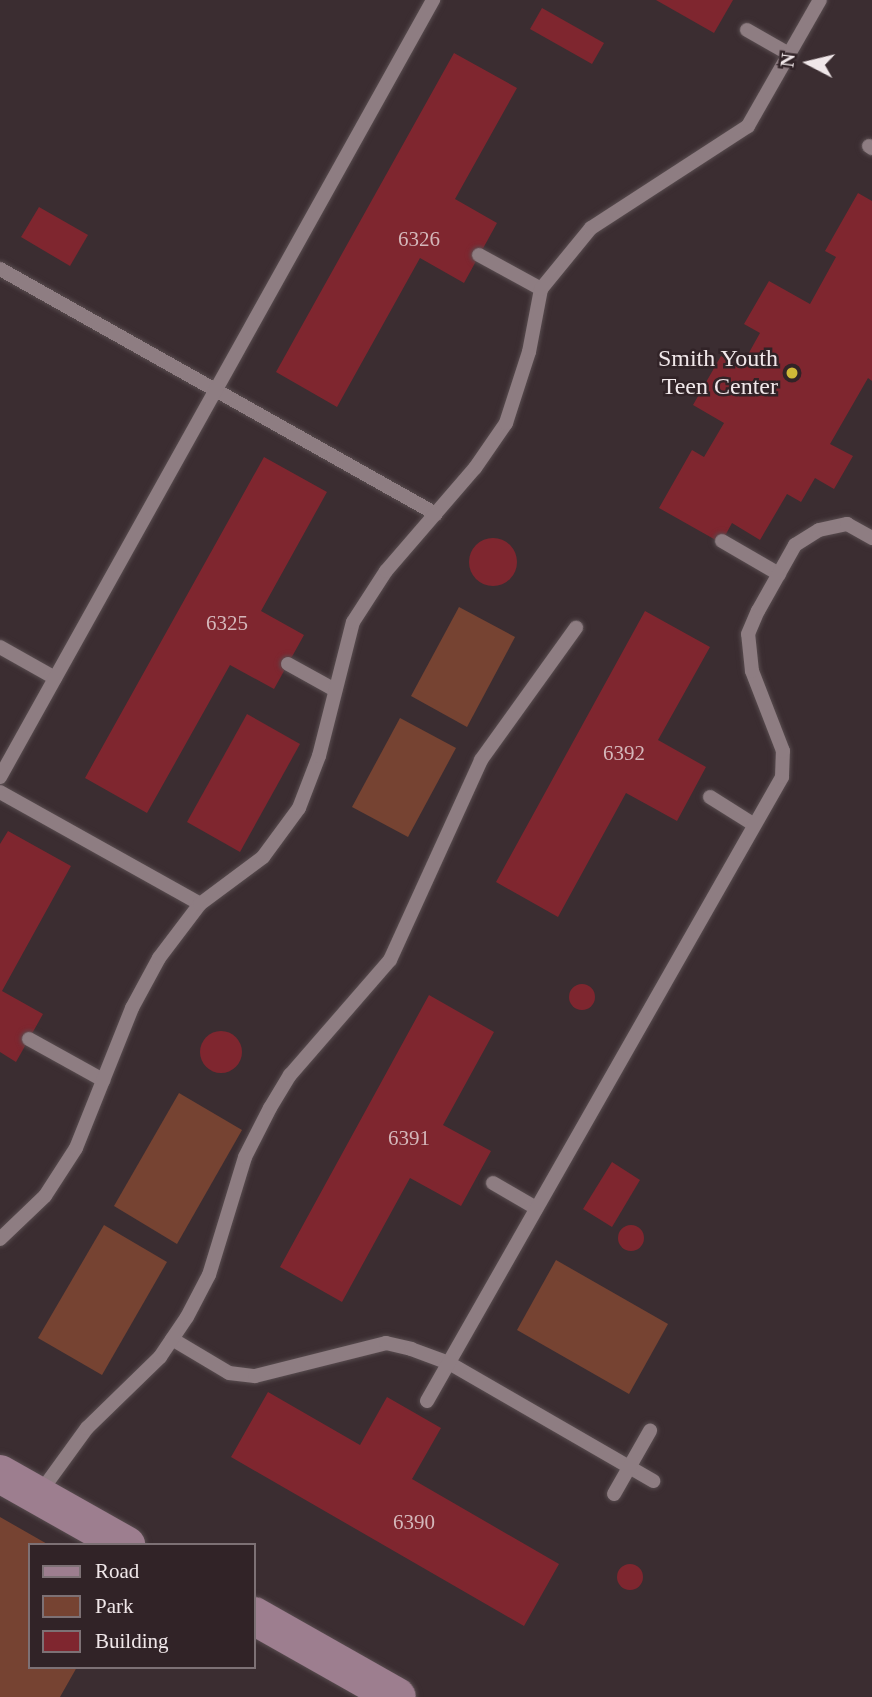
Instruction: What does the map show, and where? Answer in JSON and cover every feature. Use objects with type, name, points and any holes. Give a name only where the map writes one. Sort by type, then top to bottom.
[{"type":"street","points":[[0,1474],[122,1543]]},
{"type":"street","points":[[256,1617],[397,1697]]},
{"type":"lane","points":[[0,776],[433,0]]},
{"type":"lane","points":[[0,1239],[49,1189],[76,1148],[153,968],[200,904],[263,857],[299,808],[319,756],[354,622],[386,571],[436,514],[506,424],[529,352],[541,289],[591,228],[639,192],[708,155],[748,126],[820,0]]},
{"type":"lane","points":[[747,30],[789,54]]},
{"type":"lane","points":[[479,255],[541,289]]},
{"type":"lane","points":[[0,269],[436,514]]},
{"type":"lane","points":[[427,1401],[752,824],[782,777],[783,751],[752,671],[748,634],[795,545],[819,530],[847,524],[872,538]]},
{"type":"lane","points":[[722,541],[779,574]]},
{"type":"lane","points":[[39,1496],[87,1428],[125,1394],[172,1339],[209,1275],[245,1157],[270,1108],[297,1066],[390,960],[481,760],[503,725],[555,663],[576,628]]},
{"type":"lane","points":[[0,647],[55,678]]},
{"type":"lane","points":[[288,664],[335,690]]},
{"type":"lane","points":[[0,792],[200,904]]},
{"type":"lane","points":[[710,797],[752,824]]},
{"type":"lane","points":[[29,1039],[103,1080]]},
{"type":"lane","points":[[493,1183],[536,1208]]},
{"type":"lane","points":[[172,1339],[229,1373],[244,1376],[386,1343],[449,1363],[653,1481]]},
{"type":"lane","points":[[614,1493],[649,1431]]},
{"type":"green space","points":[[459,607],[515,637],[467,727],[411,696]]},
{"type":"green space","points":[[400,718],[456,748],[408,837],[352,807]]},
{"type":"green space","points":[[179,1093],[242,1130],[177,1244],[114,1206]]},
{"type":"green space","points":[[104,1225],[167,1262],[102,1375],[38,1338]]},
{"type":"green space","points":[[556,1260],[668,1324],[629,1394],[517,1330]]},
{"type":"green space","points":[[0,1517],[46,1543],[28,1543],[28,1669],[76,1669],[60,1697],[0,1697]]},
{"type":"building","points":[[656,0],[733,0],[714,33]]},
{"type":"building","points":[[542,8],[604,43],[592,64],[530,29]]},
{"type":"building","points":[[454,53],[517,88],[455,199],[497,223],[464,283],[420,258],[337,407],[276,372]]},
{"type":"building","name":"Smith Youth Teen Center","points":[[858,193],[872,201],[872,381],[868,378],[830,444],[853,456],[834,489],[815,478],[801,502],[787,494],[760,540],[732,523],[721,543],[659,508],[692,450],[704,457],[724,423],[693,405],[721,356],[741,367],[760,333],[744,324],[769,281],[810,304],[836,257],[825,251]]},
{"type":"building","points":[[39,207],[88,235],[70,266],[21,237]]},
{"type":"building","points":[[264,457],[327,492],[261,611],[304,635],[274,689],[230,665],[147,813],[85,778]]},
{"type":"building","points":[[493,538],[510,545],[517,562],[510,579],[493,586],[476,579],[469,562],[476,545]]},
{"type":"building","points":[[645,611],[710,647],[658,740],[706,767],[677,821],[626,793],[558,917],[496,882]]},
{"type":"building","points":[[247,714],[300,744],[240,852],[187,822]]},
{"type":"building","points":[[8,831],[71,866],[2,991],[43,1014],[16,1062],[0,1052],[0,844]]},
{"type":"building","points":[[582,984],[591,988],[595,997],[591,1006],[582,1010],[573,1006],[569,997],[573,988]]},
{"type":"building","points":[[429,995],[494,1032],[443,1125],[491,1151],[461,1206],[410,1178],[342,1302],[280,1267]]},
{"type":"building","points":[[221,1031],[236,1037],[242,1052],[236,1067],[221,1073],[206,1067],[200,1052],[206,1037]]},
{"type":"building","points":[[612,1162],[640,1180],[612,1227],[583,1209]]},
{"type":"building","points":[[631,1225],[640,1229],[644,1238],[640,1247],[631,1251],[622,1247],[618,1238],[622,1229]]},
{"type":"building","points":[[268,1392],[360,1445],[387,1397],[441,1428],[412,1479],[559,1564],[524,1626],[231,1457]]},
{"type":"building","points":[[630,1564],[639,1568],[643,1577],[639,1586],[630,1590],[621,1586],[617,1577],[621,1568]]},
{"type":"place","name":"Smith Youth Teen Center","points":[[792,373]]}]
